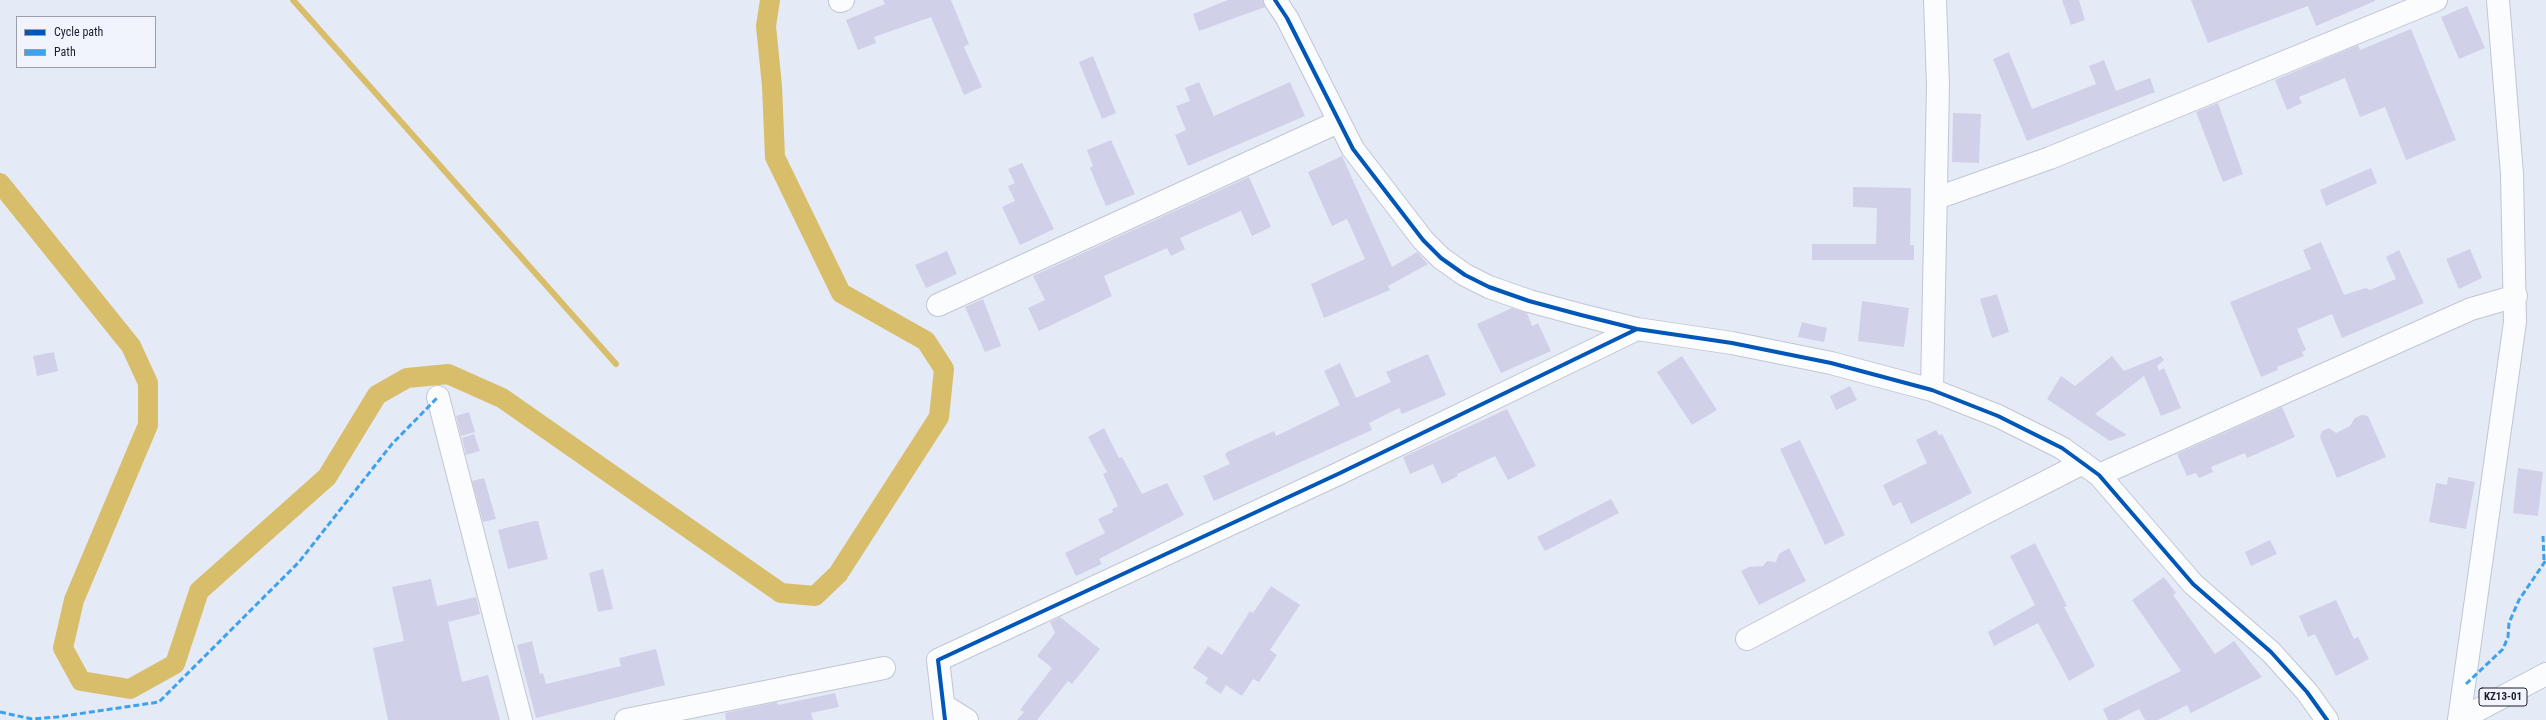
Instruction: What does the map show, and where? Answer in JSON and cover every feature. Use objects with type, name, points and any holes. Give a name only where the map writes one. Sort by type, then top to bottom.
[{"type":"main road","points":[[1275,0],[1287,18],[1338,122],[1366,168],[1423,240],[1441,258],[1465,275],[1489,287],[1529,301],[1637,329],[1747,346],[1831,363],[1932,390],[2017,426],[2062,448],[2091,469],[2193,584],[2272,652],[2307,692],[2327,720]]},
{"type":"main road","points":[[1932,390],[1937,198],[1938,85],[1935,0]]},
{"type":"main road","points":[[1937,198],[2057,155],[2436,0]]},
{"type":"main road","points":[[2459,720],[2498,454],[2515,322],[2516,296],[2512,174],[2498,0]]},
{"type":"main road","points":[[938,305],[1338,122]]},
{"type":"main road","points":[[1747,639],[1980,515],[2471,309],[2516,296]]},
{"type":"main road","points":[[967,720],[944,712],[938,660],[1374,457],[1637,329]]},
{"type":"main road","points":[[438,397],[521,720]]},
{"type":"main road","points":[[626,720],[884,668]]},
{"type":"main road","name":"KZ13-01","points":[[2459,720],[2546,674]]},
{"type":"building","points":[[883,0],[951,0],[969,44],[964,47],[982,87],[964,95],[931,17],[874,37],[876,43],[858,50],[846,20],[885,4]]},
{"type":"building","points":[[1228,0],[1263,0],[1265,7],[1199,31],[1193,14]]},
{"type":"building","points":[[2062,0],[2079,0],[2085,20],[2071,25]]},
{"type":"building","points":[[2191,0],[2375,1],[2316,26],[2308,6],[2208,43]]},
{"type":"building","points":[[2467,6],[2485,48],[2459,59],[2441,17]]},
{"type":"building","points":[[2411,29],[2456,140],[2406,160],[2385,107],[2360,117],[2345,78],[2299,97],[2302,103],[2287,110],[2275,80],[2358,45],[2360,50]]},
{"type":"building","points":[[2009,52],[2032,109],[2096,84],[2089,66],[2104,60],[2116,91],[2150,78],[2155,92],[2027,141],[1993,59]]},
{"type":"building","points":[[1093,56],[1116,113],[1102,119],[1079,62]]},
{"type":"building","points":[[1199,82],[1214,116],[1290,82],[1305,116],[1188,166],[1175,135],[1186,130],[1176,106],[1190,101],[1185,88]]},
{"type":"building","points":[[2218,103],[2243,174],[2223,182],[2196,112]]},
{"type":"building","points":[[1953,113],[1981,114],[1979,163],[1952,162]]},
{"type":"building","points":[[1111,140],[1135,194],[1106,206],[1090,168],[1093,166],[1087,150]]},
{"type":"building","points":[[1342,156],[1392,267],[1417,252],[1428,264],[1388,286],[1390,290],[1324,318],[1311,284],[1365,259],[1347,219],[1332,226],[1308,172]]},
{"type":"building","points":[[1022,163],[1054,229],[1020,245],[1002,207],[1015,201],[1008,186],[1015,183],[1008,169]]},
{"type":"building","points":[[2371,168],[2377,183],[2326,206],[2320,190]]},
{"type":"building","points":[[1249,177],[1271,227],[1252,236],[1241,211],[1180,238],[1185,249],[1171,256],[1167,248],[1104,276],[1112,296],[1039,331],[1028,308],[1045,300],[1033,276]]},
{"type":"building","points":[[1853,187],[1911,188],[1910,245],[1914,245],[1914,260],[1812,260],[1812,244],[1876,244],[1877,208],[1853,207]]},
{"type":"building","points":[[2321,242],[2344,295],[2366,288],[2370,290],[2396,279],[2386,257],[2399,250],[2424,303],[2342,338],[2332,314],[2297,329],[2306,350],[2302,352],[2304,356],[2277,367],[2278,370],[2261,377],[2230,302],[2311,269],[2303,250]]},
{"type":"building","points":[[2470,249],[2482,278],[2459,289],[2446,259]]},
{"type":"building","points":[[947,251],[957,274],[926,288],[915,265]]},
{"type":"building","points":[[1997,294],[2009,332],[1992,338],[1980,299]]},
{"type":"building","points":[[983,299],[1001,346],[985,352],[965,307]]},
{"type":"building","points":[[1862,301],[1909,308],[1904,347],[1858,341]]},
{"type":"building","points":[[1512,308],[1527,313],[1532,326],[1538,323],[1551,351],[1501,373],[1477,324]]},
{"type":"building","points":[[1802,322],[1827,328],[1824,342],[1798,337]]},
{"type":"building","points":[[54,352],[58,371],[37,376],[33,356]]},
{"type":"building","points":[[1428,354],[1446,395],[1402,414],[1399,408],[1369,423],[1372,430],[1214,501],[1203,476],[1230,464],[1225,455],[1227,452],[1274,431],[1276,436],[1340,405],[1324,371],[1340,363],[1356,398],[1391,382],[1386,372]]},
{"type":"building","points":[[1682,356],[1717,410],[1692,425],[1657,372]]},
{"type":"building","points":[[2112,356],[2124,371],[2161,356],[2164,360],[2157,366],[2159,371],[2164,368],[2181,408],[2161,416],[2144,376],[2095,414],[2127,435],[2110,441],[2047,399],[2061,376],[2075,386]]},
{"type":"building","points":[[1850,386],[1857,400],[1836,410],[1830,396]]},
{"type":"building","points":[[2282,407],[2295,437],[2247,458],[2245,453],[2211,467],[2213,472],[2199,478],[2196,473],[2187,476],[2177,454]]},
{"type":"building","points":[[1507,409],[1536,466],[1508,480],[1495,456],[1457,474],[1458,476],[1442,484],[1433,464],[1410,474],[1403,457]]},
{"type":"building","points":[[469,412],[475,432],[461,436],[456,416]]},
{"type":"building","points":[[2362,415],[2368,416],[2386,457],[2337,478],[2320,437],[2322,431],[2329,428],[2336,433],[2350,426],[2355,418]]},
{"type":"building","points":[[1104,428],[1119,458],[1122,457],[1142,494],[1167,483],[1184,515],[1099,559],[1102,564],[1076,576],[1065,553],[1105,533],[1098,519],[1113,512],[1112,509],[1118,506],[1103,474],[1107,472],[1088,437]]},
{"type":"building","points":[[1936,430],[1939,435],[1942,434],[1972,493],[1911,524],[1901,502],[1893,506],[1883,485],[1927,463],[1916,440]]},
{"type":"building","points":[[474,434],[480,451],[466,455],[462,438]]},
{"type":"building","points":[[1800,440],[1845,535],[1825,545],[1780,449]]},
{"type":"building","points":[[2518,468],[2543,472],[2538,516],[2513,513]]},
{"type":"building","points":[[2448,477],[2475,482],[2466,529],[2429,522],[2436,483],[2447,485]]},
{"type":"building","points":[[484,478],[496,519],[483,522],[472,481]]},
{"type":"building","points":[[1611,499],[1619,513],[1545,551],[1537,537]]},
{"type":"building","points":[[538,521],[548,559],[508,569],[498,530]]},
{"type":"building","points":[[2270,540],[2277,554],[2251,566],[2245,552]]},
{"type":"building","points":[[2035,543],[2067,606],[2064,607],[2095,666],[2069,681],[2038,623],[1994,646],[1988,632],[2035,605],[2010,556]]},
{"type":"building","points":[[1789,548],[1806,581],[1759,605],[1741,571],[1749,567],[1763,566],[1767,561],[1776,562],[1779,554]]},
{"type":"building","points":[[603,569],[613,609],[598,612],[589,573]]},
{"type":"building","points":[[2164,577],[2176,593],[2173,595],[2215,654],[2234,641],[2262,677],[2191,713],[2187,705],[2158,720],[2145,720],[2139,709],[2118,720],[2108,720],[2103,709],[2181,671],[2132,600]]},
{"type":"building","points":[[431,579],[437,606],[476,597],[480,614],[448,622],[462,682],[488,675],[500,720],[388,720],[373,648],[404,641],[392,587]]},
{"type":"building","points":[[1271,586],[1300,605],[1270,650],[1277,655],[1259,682],[1253,679],[1242,696],[1226,685],[1221,694],[1205,683],[1208,678],[1193,668],[1208,646],[1222,655],[1250,611],[1253,613]]},
{"type":"building","points":[[2336,600],[2354,639],[2358,637],[2369,659],[2336,676],[2315,634],[2308,637],[2299,616]]},
{"type":"building","points":[[1060,617],[1100,649],[1072,684],[1068,681],[1037,720],[1017,720],[1024,712],[1020,710],[1052,668],[1037,656],[1055,633],[1050,622]]},
{"type":"building","points":[[532,641],[540,674],[543,673],[546,684],[621,666],[619,658],[656,649],[665,685],[536,718],[517,645]]},
{"type":"building","points":[[835,693],[839,707],[811,713],[813,720],[726,720],[725,713],[777,702],[778,705]]},
{"type":"waterway","points":[[293,0],[616,364]]},
{"type":"waterway","points":[[0,183],[131,346],[148,383],[148,425],[74,600],[63,648],[81,681],[130,689],[175,664],[199,591],[327,477],[377,395],[407,378],[448,374],[502,398],[781,593],[815,596],[838,574],[939,417],[944,369],[926,341],[841,293],[775,157],[772,86],[766,26],[770,0]]},
{"type":"marked path","points":[[0,712],[32,719],[57,717],[159,702],[299,562],[392,444],[438,397]]},
{"type":"marked path","points":[[2543,536],[2544,561]]},
{"type":"marked path","points":[[2466,684],[2503,649],[2508,637],[2509,623],[2519,600],[2546,560]]},
{"type":"cycle path","points":[[1275,0],[1287,18],[1353,149],[1423,240],[1441,258],[1465,275],[1489,287],[1529,301],[1637,329],[1732,343],[1831,363],[1932,390],[1998,416],[2062,448],[2099,475],[2193,584],[2271,652],[2307,692],[2327,720]]},
{"type":"cycle path","points":[[945,720],[938,660],[1338,474],[1637,329]]}]
